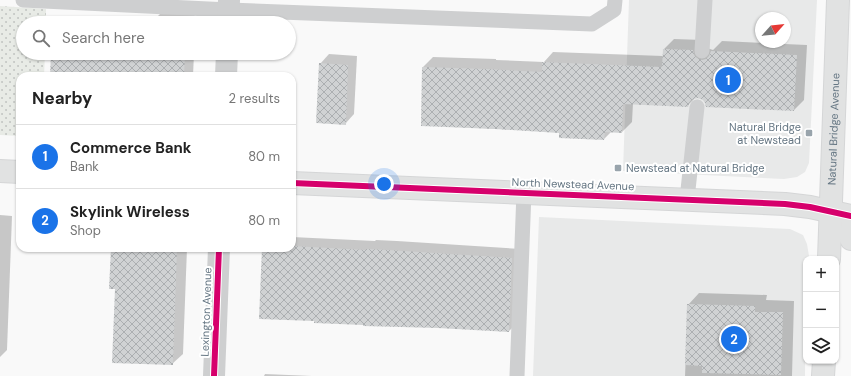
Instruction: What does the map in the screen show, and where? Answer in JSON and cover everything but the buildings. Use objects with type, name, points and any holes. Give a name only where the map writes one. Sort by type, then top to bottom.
[{"type":"street","name":"Natural Bridge Avenue","points":[[830,256],[841,213],[838,0]]},
{"type":"street","points":[[226,72],[227,60]]},
{"type":"street","points":[[0,171],[16,172]]},
{"type":"street","name":"North Newstead Avenue","points":[[296,183],[785,204],[841,213]]},
{"type":"street","points":[[841,213],[841,220],[851,239]]},
{"type":"street","name":"Lexington Avenue","points":[[214,376],[219,252]]},
{"type":"street","points":[[823,376],[824,364]]},
{"type":"lane","points":[[23,0],[229,11],[592,24],[614,10],[614,0]]},
{"type":"lane","points":[[702,51],[705,0]]},
{"type":"lane","points":[[687,199],[697,107]]},
{"type":"lane","points":[[517,376],[524,192]]},
{"type":"shaded area","points":[[629,0],[817,0],[809,163],[805,172],[797,177],[784,179],[623,171]]},
{"type":"shaded area","points":[[0,6],[46,9],[46,16],[16,16],[16,60],[45,60],[44,72],[16,72],[16,136],[0,135]]},
{"type":"shaded area","points":[[539,217],[790,229],[803,235],[807,244],[809,256],[803,256],[803,364],[805,364],[805,376],[533,376]]},
{"type":"cycle path","points":[[296,183],[785,204],[810,207],[851,216]]},
{"type":"cycle path","points":[[214,376],[219,252]]},
{"type":"place","name":"Commerce Bank","points":[[728,80]]},
{"type":"place","name":"Natural Bridge at Newstead","points":[[809,133]]},
{"type":"place","name":"Newstead at Natural Bridge","points":[[618,168]]},
{"type":"place","name":"Skylink Wireless","points":[[734,339]]}]
